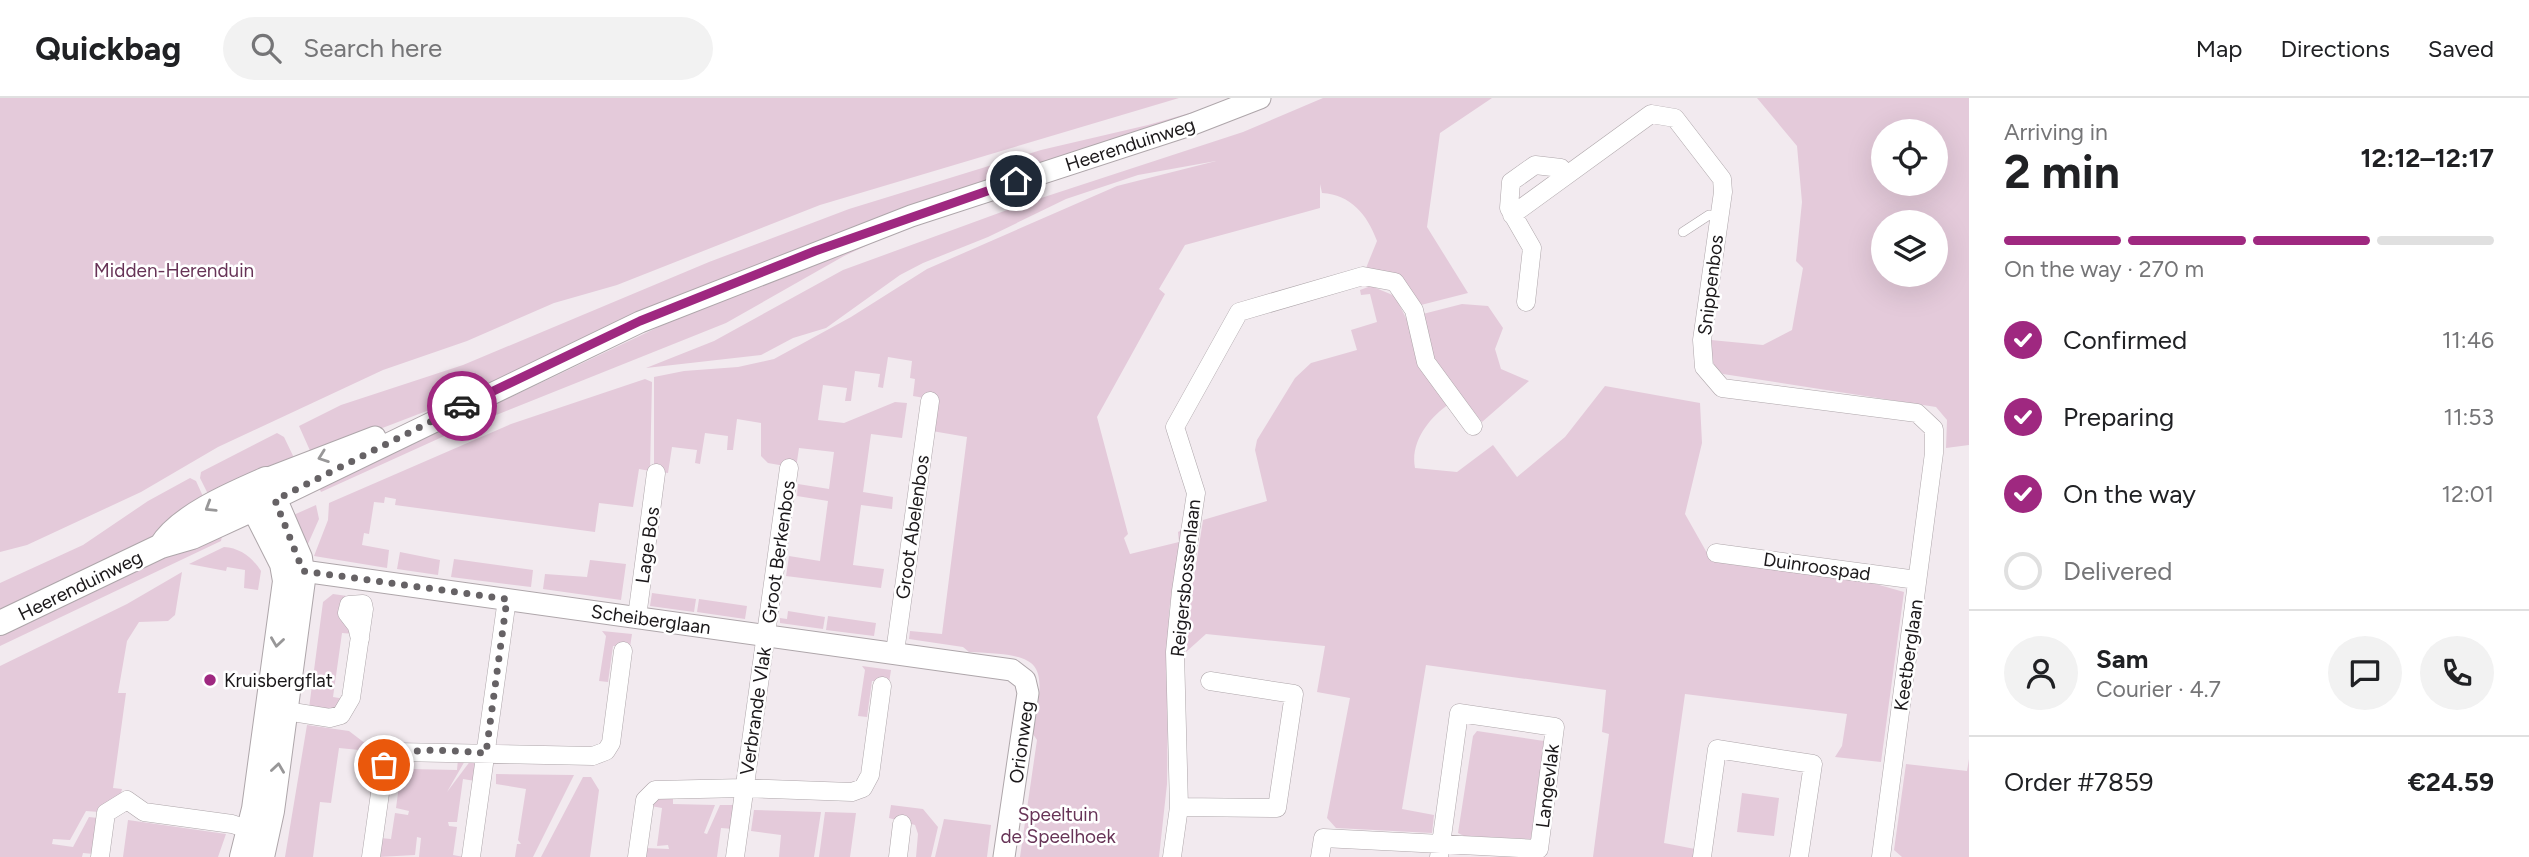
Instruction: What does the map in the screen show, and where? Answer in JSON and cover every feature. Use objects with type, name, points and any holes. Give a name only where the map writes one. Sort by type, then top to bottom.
[{"type":"main road","name":"Heerenduinweg","points":[[0,623],[161,546],[189,520],[259,494]]},
{"type":"main road","points":[[242,857],[260,841],[286,711],[294,573],[259,494]]},
{"type":"main road","points":[[260,841],[294,573]]},
{"type":"street","name":"Heerenduinweg","points":[[259,494],[456,409],[640,321],[815,251],[911,216],[1193,124],[1260,98]]},
{"type":"street","name":"Snippenbos","points":[[1512,215],[1651,114],[1675,118],[1722,179],[1702,340],[1704,367],[1723,388],[1917,413],[1934,429],[1934,453]]},
{"type":"street","points":[[1526,302],[1532,248],[1509,208],[1511,182],[1535,165],[1561,167],[1567,175]]},
{"type":"street","name":"Reigersbossenlaan","points":[[1172,857],[1179,807],[1175,652],[1196,493],[1175,428],[1239,312],[1363,276],[1395,282],[1414,310],[1426,362],[1473,426]]},
{"type":"street","name":"Groot Abelenbos","points":[[895,653],[930,401]]},
{"type":"street","name":"Keetberglaan","points":[[1881,857],[1934,453]]},
{"type":"street","name":"Groot Berkenbos","points":[[766,635],[789,468]]},
{"type":"street","name":"Lage Bos","points":[[637,617],[656,473]]},
{"type":"street","name":"Duinroospad","points":[[1716,553],[1917,580]]},
{"type":"street","name":"Scheiberglaan","points":[[294,573],[507,599],[1007,668],[1018,673]]},
{"type":"street","points":[[471,857],[507,599]]},
{"type":"street","name":"Verbrande Vlak","points":[[735,857],[766,635]]},
{"type":"street","points":[[286,711],[330,718],[346,710],[351,698],[360,639]]},
{"type":"street","points":[[371,857],[384,765],[390,756],[403,751],[593,756],[607,751],[611,743],[623,651]]},
{"type":"street","name":"Orionweg","points":[[1004,857],[1028,693],[1025,680],[1018,673]]},
{"type":"street","points":[[1179,807],[1278,808],[1294,694],[1210,681]]},
{"type":"street","points":[[744,788],[852,792],[863,788],[870,775],[882,686]]},
{"type":"street","name":"Langevlak","points":[[1459,713],[1555,727],[1539,849],[1440,850],[1459,713]]},
{"type":"street","points":[[1702,857],[1717,749],[1813,764],[1799,857]]},
{"type":"street","name":"Verbrande Vlak","points":[[637,857],[645,800],[650,792],[662,788],[744,788]]},
{"type":"street","points":[[100,857],[106,813],[127,800],[144,812],[232,824],[260,841]]},
{"type":"street","points":[[898,857],[902,824]]},
{"type":"street","points":[[1320,857],[1323,838],[1440,850]]},
{"type":"lane","points":[[1683,232],[1709,215],[1719,217]]},
{"type":"green space","name":"Midden-Herenduin","points":[[0,98],[1179,98],[820,205],[617,285],[554,303],[467,341],[383,370],[218,447],[141,492],[27,545],[0,552]]},
{"type":"green space","points":[[1242,98],[312,455],[299,426],[341,405],[463,365],[709,262],[849,209],[1041,150],[1148,125]]},
{"type":"green space","name":"Speeltuin de Speelhoek","points":[[1323,98],[1492,98],[1440,133],[1427,227],[1468,293],[1417,306],[1364,273],[1377,241],[1373,231],[1357,208],[1341,198],[1322,193],[1320,184],[1320,208],[1185,245],[1159,289],[1165,294],[1097,417],[1128,534],[1124,538],[1130,554],[1179,542],[1178,532],[1182,530],[1169,611],[1167,784],[1159,857],[1020,857],[1037,740],[1033,734],[1039,676],[1034,666],[1013,656],[969,652],[963,647],[909,639],[910,631],[942,634],[967,437],[932,431],[936,400],[913,396],[915,379],[910,378],[912,361],[888,357],[883,388],[878,387],[880,374],[855,371],[851,401],[845,401],[847,388],[823,385],[818,420],[844,423],[895,402],[907,403],[902,438],[871,434],[863,492],[893,497],[892,509],[861,505],[853,565],[884,569],[881,588],[786,576],[789,556],[820,561],[828,501],[797,496],[798,484],[829,489],[834,452],[799,448],[796,468],[768,463],[761,456],[761,423],[737,419],[733,450],[727,450],[728,436],[705,433],[700,464],[695,463],[697,450],[672,447],[668,473],[654,471],[654,377],[684,371],[738,367],[774,359],[851,317],[927,269],[1117,186],[1216,161],[1138,175],[1066,199],[988,237],[923,263],[900,275],[826,328],[793,338],[761,355],[646,368],[714,341],[843,270],[1032,201],[1243,132]]},
{"type":"green space","points":[[1757,98],[1969,98],[1969,445],[1946,448],[1947,420],[1936,407],[1723,374],[1713,363],[1710,355],[1711,340],[1763,345],[1792,330],[1803,268],[1796,261],[1802,202],[1797,146]]},
{"type":"green space","points":[[883,238],[844,256],[726,323],[451,433],[321,492],[317,483],[387,456],[671,321]]},
{"type":"green space","points":[[1371,286],[1395,296],[1449,404],[1428,424],[1418,440],[1415,468],[1457,472],[1493,445],[1517,477],[1565,437],[1605,386],[1700,403],[1702,443],[1685,514],[1711,560],[1858,579],[1904,592],[1881,762],[1835,757],[1842,746],[1847,714],[1685,694],[1664,843],[1695,849],[1694,857],[1593,857],[1609,734],[1602,732],[1606,690],[1426,665],[1402,809],[1434,815],[1432,833],[1336,828],[1327,818],[1350,698],[1317,692],[1325,646],[1206,634],[1186,652],[1191,596],[1203,520],[1267,501],[1255,450],[1257,440],[1295,378],[1311,363],[1357,350],[1351,330],[1377,322],[1370,294],[1361,295],[1360,290]]},
{"type":"green space","points":[[1462,304],[1488,306],[1503,328],[1495,349],[1501,369],[1529,381],[1482,422],[1436,363],[1419,315]]},
{"type":"green space","points":[[645,379],[652,382],[650,471],[639,469],[633,507],[599,503],[595,532],[395,505],[396,499],[385,497],[384,503],[374,502],[369,534],[364,533],[362,545],[389,550],[387,568],[314,556],[328,520],[329,503],[511,424]]},
{"type":"green space","points":[[277,433],[284,437],[296,462],[211,500],[200,478],[201,472]]},
{"type":"green space","points":[[190,478],[196,481],[206,503],[166,532],[0,612],[0,583],[83,545],[148,501]]},
{"type":"green space","points":[[316,505],[319,519],[307,546],[289,517]]},
{"type":"green space","points":[[222,536],[221,541],[0,646],[0,634],[173,549]]},
{"type":"green space","points":[[224,547],[240,551],[261,571],[258,590],[244,588],[245,570],[227,567],[226,571],[189,564]]},
{"type":"green space","points":[[400,552],[440,560],[438,575],[397,569]]},
{"type":"green space","points":[[454,559],[533,570],[531,587],[451,577]]},
{"type":"green space","points":[[590,560],[626,564],[621,600],[543,589],[545,574],[587,577]]},
{"type":"green space","points":[[182,572],[175,615],[168,621],[139,622],[127,641],[118,693],[126,693],[113,788],[122,789],[121,793],[99,812],[86,811],[70,840],[53,839],[52,844],[73,847],[89,817],[98,818],[94,854],[83,853],[82,857],[0,857],[0,666],[127,604]]},
{"type":"green space","points":[[652,593],[696,599],[694,612],[650,606]]},
{"type":"green space","points":[[333,594],[354,597],[354,634],[342,633],[333,697],[345,699],[336,710],[309,708],[323,602]]},
{"type":"green space","points":[[699,599],[747,606],[745,619],[697,612]]},
{"type":"green space","points":[[788,611],[825,617],[823,629],[780,623],[780,618],[787,619]]},
{"type":"green space","points":[[828,616],[876,623],[874,636],[826,630]]},
{"type":"green space","points":[[602,631],[632,634],[630,647],[613,646],[608,682],[599,681],[606,636]]},
{"type":"green space","points":[[862,666],[891,670],[889,683],[872,681],[867,717],[858,716],[865,670]]},
{"type":"green space","points":[[307,725],[349,731],[370,747],[369,751],[339,748],[331,803],[320,802],[313,857],[285,857]]},
{"type":"green space","points":[[1477,731],[1544,741],[1531,839],[1464,836],[1458,833],[1473,736]]},
{"type":"green space","points":[[410,758],[410,769],[457,770],[458,759],[466,759],[447,792],[471,760],[476,765],[475,781],[463,779],[457,822],[448,822],[449,826],[457,827],[453,855],[464,857],[419,857],[421,838],[417,837],[415,855],[378,857],[380,838],[391,839],[395,813],[408,815],[409,811],[396,808],[401,771],[390,769],[393,762]]},
{"type":"green space","points":[[1969,759],[1969,857],[1902,857],[1894,850],[1906,764],[1967,771]]},
{"type":"green space","points":[[496,774],[574,775],[533,857],[515,857],[517,844],[521,844],[518,840],[526,789],[496,784]]},
{"type":"green space","points":[[583,777],[591,777],[599,790],[590,857],[541,857]]},
{"type":"green space","points":[[1742,793],[1779,798],[1774,836],[1737,832]]},
{"type":"green space","points":[[673,794],[673,804],[715,805],[704,833],[707,834],[720,805],[735,805],[733,829],[721,828],[717,857],[643,857],[645,848],[669,849],[668,845],[657,846],[662,808],[651,806],[652,799]]},
{"type":"green space","points":[[891,805],[923,809],[938,827],[931,857],[916,857],[918,834],[915,825],[889,818]]},
{"type":"green space","points":[[754,810],[821,812],[814,857],[779,857],[781,835],[751,831]]},
{"type":"green space","points":[[825,812],[856,813],[850,857],[819,857]]},
{"type":"green space","points":[[944,819],[991,825],[987,857],[935,857]]},
{"type":"green space","points":[[128,820],[226,834],[218,857],[123,857]]},
{"type":"way so far","points":[[384,765],[390,756],[403,751],[486,753],[507,599],[303,571],[275,500],[435,422],[462,406]]},
{"type":"place","name":"Kruisbergflat","points":[[210,680]]},
{"type":"route","points":[[462,406],[640,321],[815,251],[1016,181]]}]
